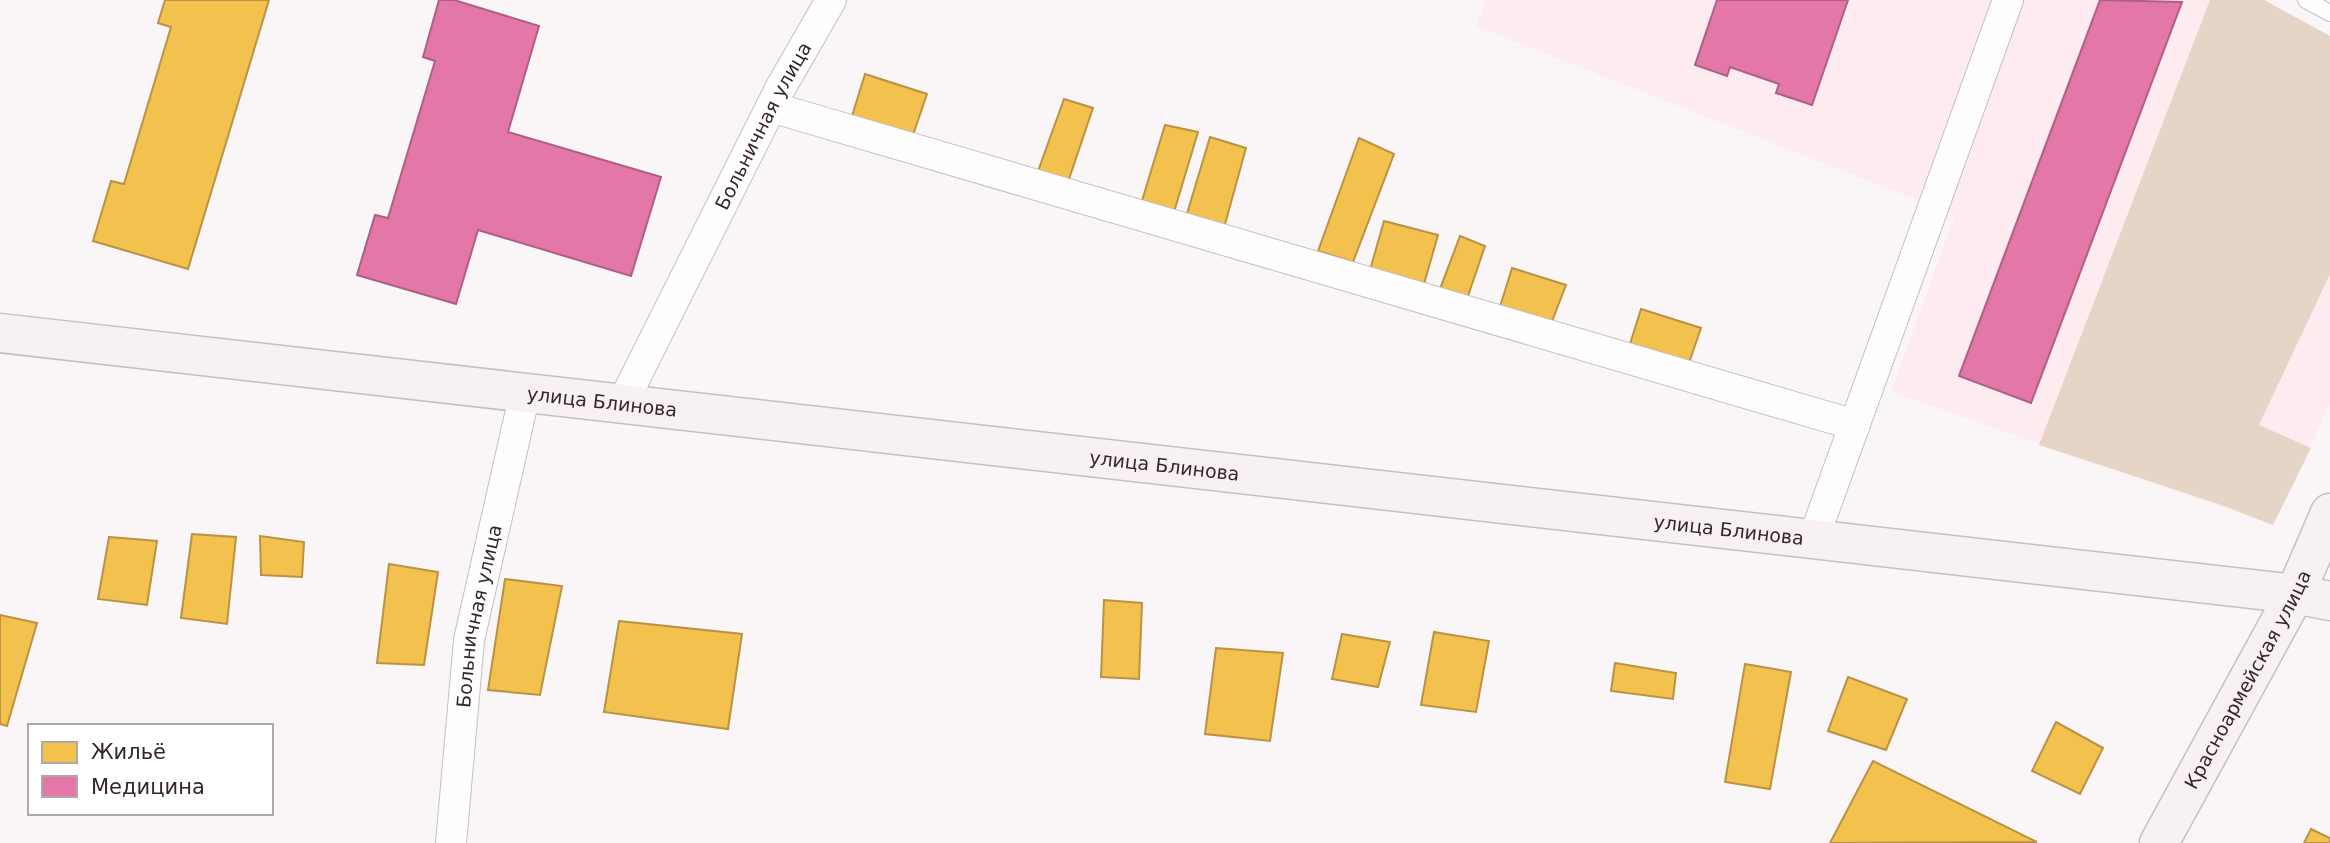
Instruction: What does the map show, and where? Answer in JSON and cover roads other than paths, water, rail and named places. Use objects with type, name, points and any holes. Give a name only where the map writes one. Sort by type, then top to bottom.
[{"type":"main road","name":"улица Блинова","points":[[0,333],[2313,598]]},
{"type":"main road","name":"Красноармейская улица","points":[[2159,843],[2313,598],[2330,513]]},
{"type":"street","name":"Больничная улица","points":[[622,404],[771,107],[831,0]]},
{"type":"street","points":[[1813,540],[2008,0]]},
{"type":"street","points":[[771,107],[1855,425]]},
{"type":"street","name":"Больничная улица","points":[[451,843],[469,640],[525,393]]},
{"type":"lane","points":[[2306,0],[2330,13]]}]
